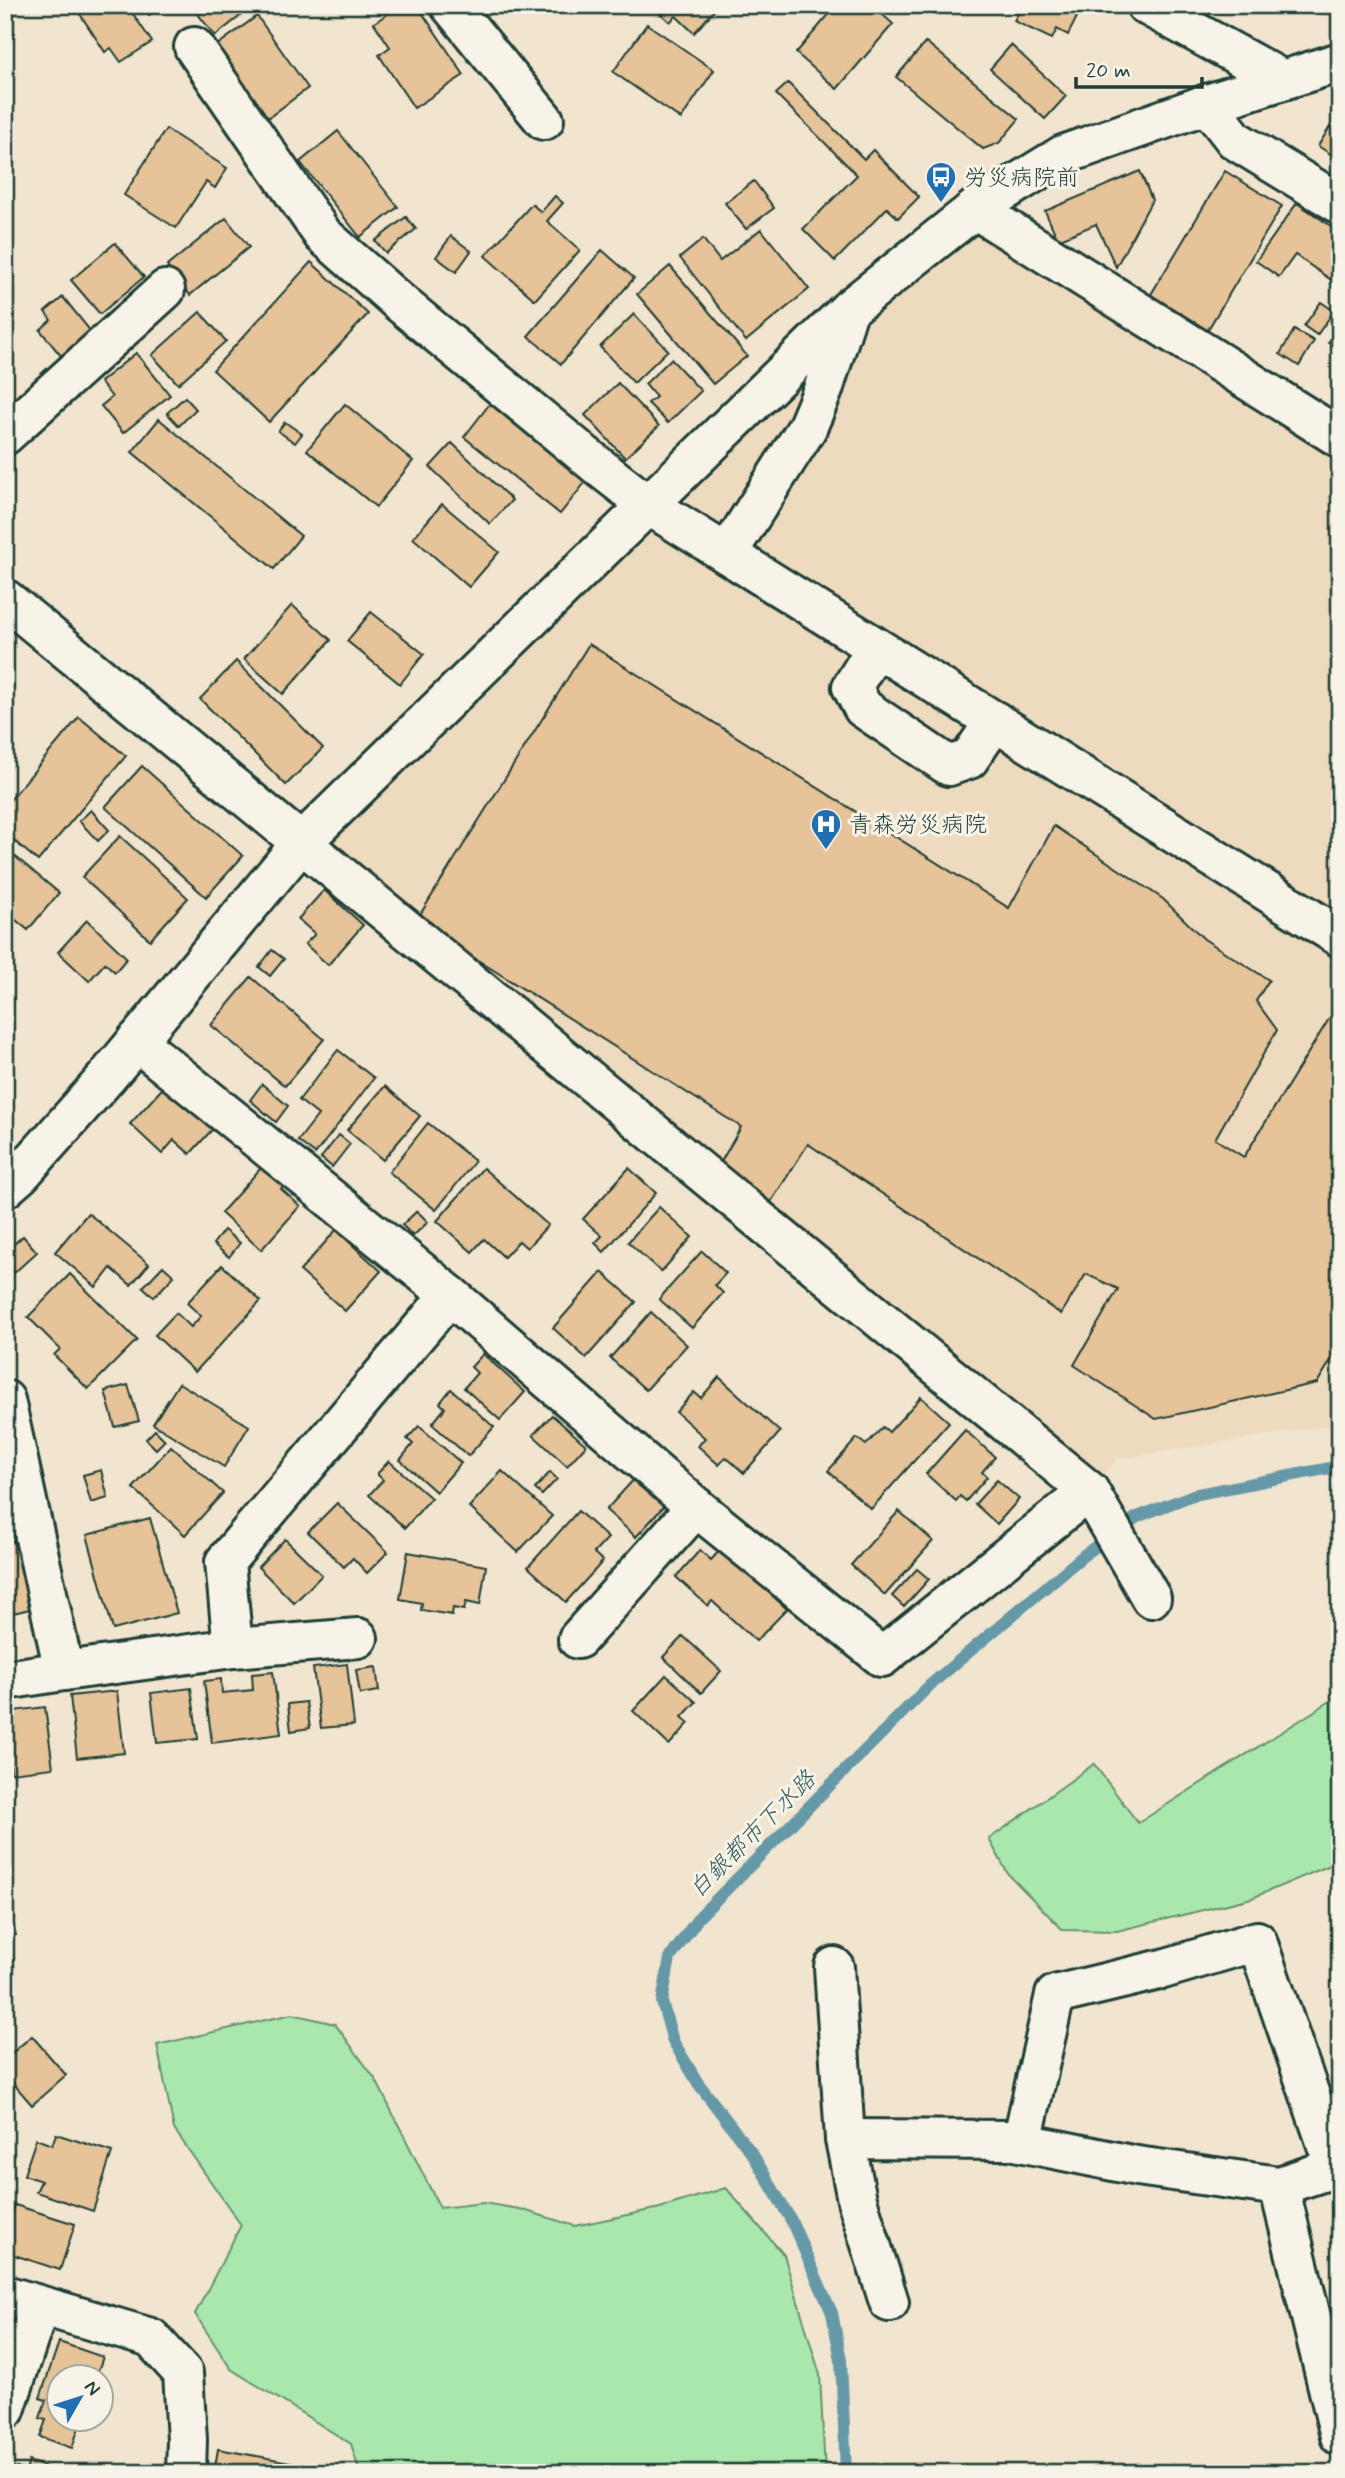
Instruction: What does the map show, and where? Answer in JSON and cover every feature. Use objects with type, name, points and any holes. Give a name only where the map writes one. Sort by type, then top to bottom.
[{"type":"street","points":[[450,5],[544,120]]},
{"type":"street","points":[[1146,5],[1283,80]]},
{"type":"street","points":[[194,47],[323,235],[410,311],[648,505],[1340,937]]},
{"type":"street","points":[[5,1188],[21,1174],[136,1041],[302,842],[849,309],[975,209],[1063,155],[1207,104],[1340,62]]},
{"type":"street","points":[[1207,104],[1236,140],[1340,204]]},
{"type":"street","points":[[975,209],[1340,438]]},
{"type":"street","points":[[5,436],[165,290]]},
{"type":"street","points":[[727,554],[807,428],[823,390],[849,309]]},
{"type":"street","points":[[5,599],[1089,1491],[1152,1598]]},
{"type":"street","points":[[876,648],[852,687],[863,708],[949,766],[969,759],[995,721]]},
{"type":"street","points":[[136,1041],[450,1295],[696,1507],[882,1657],[1089,1491]]},
{"type":"street","points":[[233,1648],[225,1562],[450,1295]]},
{"type":"street","points":[[5,1400],[64,1671]]},
{"type":"street","points":[[578,1639],[696,1507]]},
{"type":"street","points":[[5,1680],[233,1648],[358,1638]]},
{"type":"street","points":[[845,2139],[1010,2140],[1138,2166],[1279,2186],[1338,2167],[1257,1941],[1164,1969],[1055,1995],[1022,2142]]},
{"type":"street","points":[[834,1967],[845,2139],[856,2200],[890,2302]]},
{"type":"street","points":[[1279,2186],[1340,2436]]},
{"type":"street","points":[[5,2410],[22,2301],[151,2339],[183,2374],[186,2473]]},
{"type":"shaded area","name":"青森労災病院","points":[[975,209],[1340,438],[1340,1424],[1118,1459],[1089,1491],[302,842]]},
{"type":"green space","points":[[1340,1695],[1340,1861],[1252,1898],[1117,1931],[1063,1930],[1008,1874],[989,1839],[1094,1764],[1138,1823]]},
{"type":"green space","points":[[292,2014],[335,2024],[376,2080],[440,2208],[483,2203],[520,2209],[575,2226],[660,2208],[726,2188],[784,2255],[820,2375],[825,2473],[360,2473],[351,2444],[231,2369],[195,2314],[241,2225],[174,2129],[157,2045]]},
{"type":"building","points":[[74,5],[127,5],[152,42],[121,62],[111,48],[105,52]]},
{"type":"building","points":[[142,5],[163,5],[149,15]]},
{"type":"building","points":[[191,5],[254,5],[215,36]]},
{"type":"building","points":[[401,5],[417,5],[464,75],[414,108],[379,55],[390,47],[374,23]]},
{"type":"building","points":[[719,5],[694,33],[676,16],[670,22],[652,6]]},
{"type":"building","points":[[837,5],[872,5],[893,24],[837,89],[796,53]]},
{"type":"building","points":[[1022,5],[1083,5],[1068,35],[1057,29],[1052,39],[1014,21]]},
{"type":"building","points":[[257,16],[308,88],[268,118],[216,46]]},
{"type":"building","points":[[647,24],[714,70],[681,119],[613,72]]},
{"type":"building","points":[[926,42],[1019,119],[999,143],[983,149],[896,77]]},
{"type":"building","points":[[1011,45],[1066,96],[1045,119],[990,69]]},
{"type":"building","points":[[788,83],[864,159],[873,150],[919,197],[898,218],[887,208],[835,261],[803,229],[857,175],[776,94]]},
{"type":"building","points":[[1340,111],[1340,160],[1318,146]]},
{"type":"building","points":[[166,129],[227,168],[215,188],[206,182],[176,228],[124,195]]},
{"type":"building","points":[[338,131],[398,207],[360,237],[300,162]]},
{"type":"building","points":[[1140,171],[1152,200],[1116,267],[1096,224],[1058,240],[1045,211]]},
{"type":"building","points":[[1225,171],[1282,206],[1207,331],[1150,296]]},
{"type":"building","points":[[754,181],[774,208],[746,229],[725,203]]},
{"type":"building","points":[[555,196],[563,203],[547,221],[580,250],[535,300],[485,256],[532,204],[541,212]]},
{"type":"building","points":[[1297,203],[1340,232],[1340,286],[1295,255],[1279,277],[1256,261]]},
{"type":"building","points":[[406,217],[416,229],[386,253],[375,241]]},
{"type":"building","points":[[226,218],[249,247],[190,295],[167,266]]},
{"type":"building","points":[[761,229],[809,289],[746,341],[680,258],[703,239],[720,261]]},
{"type":"building","points":[[451,236],[471,251],[456,272],[436,257]]},
{"type":"building","points":[[115,243],[144,277],[100,314],[71,280]]},
{"type":"building","points":[[602,250],[634,278],[561,364],[528,336]]},
{"type":"building","points":[[311,262],[368,314],[269,422],[213,370]]},
{"type":"building","points":[[670,266],[747,356],[713,384],[637,294]]},
{"type":"building","points":[[63,297],[92,333],[62,357],[40,330],[51,320],[45,312]]},
{"type":"building","points":[[1321,302],[1334,311],[1317,335],[1304,326]]},
{"type":"building","points":[[200,312],[226,341],[178,384],[152,355]]},
{"type":"building","points":[[634,314],[668,350],[634,383],[600,347]]},
{"type":"building","points":[[1340,325],[1340,350],[1328,343]]},
{"type":"building","points":[[1294,330],[1314,341],[1299,366],[1280,354]]},
{"type":"building","points":[[136,353],[170,395],[123,433],[101,406],[112,397],[100,382]]},
{"type":"building","points":[[671,359],[701,391],[668,423],[648,403],[656,397],[645,384]]},
{"type":"building","points":[[618,383],[659,426],[625,458],[585,415]]},
{"type":"building","points":[[185,397],[196,409],[179,426],[167,413]]},
{"type":"building","points":[[492,401],[588,479],[560,514],[464,437]]},
{"type":"building","points":[[345,404],[413,461],[376,507],[307,450]]},
{"type":"building","points":[[159,419],[301,536],[274,569],[132,452]]},
{"type":"building","points":[[285,422],[302,434],[295,443],[278,431]]},
{"type":"building","points":[[452,443],[512,500],[490,524],[430,467]]},
{"type":"building","points":[[442,504],[499,552],[469,587],[413,538]]},
{"type":"building","points":[[292,605],[331,640],[283,694],[244,659]]},
{"type":"building","points":[[371,612],[424,654],[400,684],[347,641]]},
{"type":"building","points":[[589,644],[1009,908],[1054,826],[1163,899],[1204,939],[1269,980],[1256,1001],[1277,1030],[1215,1139],[1244,1157],[1340,1001],[1340,1346],[1317,1383],[1156,1419],[1074,1365],[1118,1289],[1086,1274],[1061,1314],[808,1144],[769,1205],[718,1167],[741,1127],[416,921]]},
{"type":"building","points":[[236,661],[323,748],[286,785],[200,699]]},
{"type":"building","points":[[79,717],[126,756],[38,861],[5,833],[5,806]]},
{"type":"building","points":[[142,766],[243,856],[206,897],[105,807]]},
{"type":"building","points":[[91,810],[109,830],[98,841],[79,821]]},
{"type":"building","points":[[120,836],[188,898],[150,940],[82,877]]},
{"type":"building","points":[[5,848],[59,893],[28,930],[5,911]]},
{"type":"building","points":[[324,890],[363,925],[328,965],[305,944],[315,934],[298,919]]},
{"type":"building","points":[[87,920],[127,958],[115,972],[105,963],[89,981],[58,952]]},
{"type":"building","points":[[272,950],[284,959],[270,976],[259,967]]},
{"type":"building","points":[[5,954],[14,962],[5,972]]},
{"type":"building","points":[[251,977],[324,1039],[285,1086],[211,1025]]},
{"type":"building","points":[[338,1050],[374,1078],[315,1154],[298,1141],[318,1115],[299,1100]]},
{"type":"building","points":[[171,1079],[219,1122],[190,1154],[174,1140],[162,1154],[130,1124]]},
{"type":"building","points":[[262,1084],[288,1106],[276,1122],[250,1100]]},
{"type":"building","points":[[385,1086],[420,1116],[383,1160],[347,1130]]},
{"type":"building","points":[[428,1123],[475,1161],[436,1210],[389,1172]]},
{"type":"building","points":[[339,1135],[350,1144],[332,1167],[321,1158]]},
{"type":"building","points":[[267,1161],[289,1180],[281,1189],[300,1206],[261,1250],[221,1213]]},
{"type":"building","points":[[483,1168],[548,1225],[527,1248],[519,1241],[504,1257],[484,1239],[472,1252],[437,1221]]},
{"type":"building","points":[[629,1168],[656,1193],[604,1252],[595,1243],[602,1236],[583,1219]]},
{"type":"building","points":[[659,1207],[692,1237],[661,1272],[628,1242]]},
{"type":"building","points":[[417,1211],[428,1222],[413,1236],[402,1225]]},
{"type":"building","points":[[88,1213],[149,1264],[131,1285],[111,1268],[96,1287],[55,1252]]},
{"type":"building","points":[[224,1230],[240,1243],[229,1257],[213,1244]]},
{"type":"building","points":[[336,1230],[381,1271],[345,1311],[300,1271]]},
{"type":"building","points":[[23,1236],[37,1252],[14,1273],[5,1262],[5,1252]]},
{"type":"building","points":[[702,1251],[726,1273],[715,1285],[723,1293],[692,1328],[659,1299]]},
{"type":"building","points":[[222,1265],[261,1301],[195,1372],[155,1335],[176,1313],[191,1327],[201,1316],[187,1303]]},
{"type":"building","points":[[163,1266],[174,1276],[154,1297],[143,1287]]},
{"type":"building","points":[[602,1272],[636,1302],[586,1358],[553,1328]]},
{"type":"building","points":[[70,1274],[137,1340],[88,1389],[54,1355],[60,1349],[28,1317]]},
{"type":"building","points":[[651,1312],[687,1345],[646,1390],[610,1358]]},
{"type":"building","points":[[483,1354],[525,1392],[500,1420],[464,1388],[477,1373],[471,1367]]},
{"type":"building","points":[[719,1377],[780,1432],[744,1473],[726,1457],[719,1465],[698,1446],[705,1438],[676,1412],[694,1392],[701,1398]]},
{"type":"building","points":[[179,1383],[249,1426],[224,1467],[153,1424]]},
{"type":"building","points":[[128,1385],[139,1421],[115,1427],[105,1391]]},
{"type":"building","points":[[451,1389],[494,1427],[468,1456],[432,1424],[445,1408],[440,1403]]},
{"type":"building","points":[[921,1397],[949,1422],[871,1509],[828,1471],[857,1438],[866,1445],[883,1427],[889,1432]]},
{"type":"building","points":[[552,1415],[586,1445],[567,1466],[533,1435]]},
{"type":"building","points":[[419,1426],[461,1463],[436,1492],[400,1460],[413,1444],[407,1439]]},
{"type":"building","points":[[155,1430],[165,1440],[156,1449],[146,1439]]},
{"type":"building","points":[[965,1430],[995,1457],[982,1472],[987,1477],[966,1501],[960,1496],[956,1501],[926,1474]]},
{"type":"building","points":[[171,1446],[223,1493],[185,1535],[133,1488]]},
{"type":"building","points":[[389,1461],[431,1498],[405,1528],[369,1495],[383,1480],[377,1474]]},
{"type":"building","points":[[101,1470],[108,1498],[91,1503],[83,1475]]},
{"type":"building","points":[[502,1471],[552,1516],[518,1552],[469,1507]]},
{"type":"building","points":[[550,1472],[557,1479],[542,1495],[535,1489]]},
{"type":"building","points":[[635,1478],[665,1505],[636,1537],[606,1510]]},
{"type":"building","points":[[997,1480],[1019,1499],[997,1524],[975,1504]]},
{"type":"building","points":[[337,1503],[388,1552],[367,1573],[353,1558],[344,1567],[308,1532]]},
{"type":"building","points":[[578,1511],[608,1538],[594,1553],[603,1561],[566,1602],[528,1567]]},
{"type":"building","points":[[899,1511],[933,1541],[885,1595],[851,1565]]},
{"type":"building","points":[[150,1518],[177,1613],[113,1630],[87,1535]]},
{"type":"building","points":[[285,1539],[322,1575],[294,1603],[258,1567]]},
{"type":"building","points":[[16,1540],[34,1608],[5,1615],[5,1543]]},
{"type":"building","points":[[721,1549],[787,1609],[756,1641],[712,1601],[708,1606],[676,1577],[700,1550],[711,1560]]},
{"type":"building","points":[[408,1552],[486,1566],[480,1605],[466,1602],[464,1610],[453,1608],[452,1615],[421,1610],[422,1603],[400,1599]]},
{"type":"building","points":[[917,1569],[929,1579],[904,1607],[892,1596]]},
{"type":"building","points":[[683,1636],[721,1671],[701,1693],[663,1657]]},
{"type":"building","points":[[347,1664],[354,1725],[321,1728],[313,1668]]},
{"type":"building","points":[[376,1667],[379,1691],[360,1694],[356,1670]]},
{"type":"building","points":[[273,1672],[281,1734],[212,1743],[204,1681],[221,1679],[222,1693],[253,1690],[252,1674]]},
{"type":"building","points":[[666,1675],[696,1702],[682,1717],[689,1723],[669,1745],[633,1711]]},
{"type":"building","points":[[191,1688],[198,1739],[157,1743],[151,1693]]},
{"type":"building","points":[[117,1691],[124,1753],[77,1758],[70,1696]]},
{"type":"building","points":[[306,1702],[310,1728],[291,1731],[288,1704]]},
{"type":"building","points":[[45,1707],[53,1768],[11,1773],[5,1712]]},
{"type":"building","points":[[5,1897],[16,1935],[5,1938]]},
{"type":"building","points":[[32,2036],[66,2075],[32,2105],[5,2074],[5,2059]]},
{"type":"building","points":[[56,2134],[112,2152],[93,2211],[36,2192],[41,2181],[24,2175],[36,2139],[52,2145]]},
{"type":"building","points":[[15,2205],[75,2224],[60,2270],[5,2252],[5,2234]]},
{"type":"building","points":[[59,2342],[103,2357],[101,2362],[52,2362]]},
{"type":"building","points":[[46,2380],[46,2400],[40,2398]]},
{"type":"building","points":[[46,2400],[46,2420],[40,2418]]},
{"type":"building","points":[[46,2420],[46,2432],[77,2432],[72,2448],[40,2437]]},
{"type":"building","points":[[218,2449],[317,2467],[316,2473],[214,2473]]},
{"type":"building","points":[[29,2461],[62,2473],[12,2473],[14,2467],[26,2471]]},
{"type":"waterway","name":"白銀都市下水路","points":[[846,2473],[841,2360],[832,2313],[791,2220],[753,2155],[698,2083],[673,2041],[662,2002],[670,1958],[699,1917],[930,1685],[1084,1555],[1137,1517],[1193,1495],[1340,1466]]},
{"type":"place","name":"労災病院前","points":[[941,204]]},
{"type":"place","name":"青森労災病院","points":[[826,851]]}]
